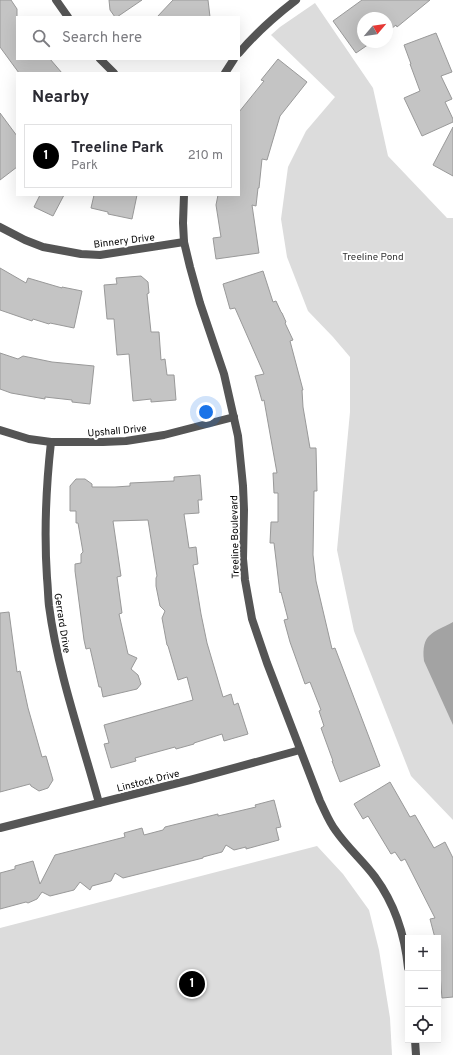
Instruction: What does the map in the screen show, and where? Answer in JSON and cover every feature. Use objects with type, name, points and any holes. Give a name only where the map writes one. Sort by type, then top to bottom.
[{"type":"street","points":[[56,0],[67,16]]},
{"type":"street","points":[[240,52],[274,17],[296,0]]},
{"type":"street","points":[[101,60],[113,72]]},
{"type":"street","points":[[226,72],[233,60]]},
{"type":"street","name":"Treeline Boulevard","points":[[184,196],[184,242],[200,303],[224,374],[234,417],[241,458],[244,510],[243,559],[248,600],[258,640],[327,816],[336,831],[375,877],[397,918],[405,950]]},
{"type":"street","name":"Binnery Drive","points":[[0,227],[42,247],[81,254],[100,255],[184,242]]},
{"type":"street","name":"Upshall Drive","points":[[0,430],[29,439],[51,442],[89,443],[126,441],[164,435],[234,417]]},
{"type":"street","name":"Gerrard Drive","points":[[51,442],[45,530],[49,605],[58,658],[99,803]]},
{"type":"street","name":"Linstock Drive","points":[[0,828],[190,780],[300,750]]},
{"type":"street","points":[[415,1043],[416,1055]]},
{"type":"green space","name":"Treeline Pond","points":[[315,3],[373,88],[388,156],[447,218],[453,218],[453,820],[411,776],[354,631],[337,550],[350,412],[350,357],[308,311],[287,257],[281,219],[288,167],[306,131],[335,97],[271,35]]},
{"type":"green space","points":[[317,846],[343,874],[369,910],[379,950],[390,1018],[392,1055],[0,1055],[0,928]]},
{"type":"shaded area","points":[[453,622],[453,725],[424,661],[424,645],[430,635]]},
{"type":"building","points":[[0,0],[11,0],[17,9],[16,60],[51,60],[61,72],[18,72],[0,47]]},
{"type":"building","points":[[109,0],[142,0],[118,16],[114,16],[110,10]]},
{"type":"building","points":[[173,0],[208,0],[210,16],[158,16]]},
{"type":"building","points":[[362,0],[430,0],[397,27],[396,25],[393,27],[393,12],[357,12],[357,48],[363,48],[356,53],[333,21]]},
{"type":"building","points":[[436,33],[452,72],[441,76],[452,99],[445,102],[453,122],[422,136],[404,98],[420,91],[404,45]]},
{"type":"building","points":[[278,59],[307,82],[280,116],[267,160],[262,159],[256,206],[252,205],[259,253],[216,259],[213,238],[221,237],[216,205],[218,196],[240,196],[240,111],[264,81],[261,80]]},
{"type":"building","points":[[0,113],[16,135],[16,168],[0,180]]},
{"type":"building","points":[[453,127],[453,176],[433,165]]},
{"type":"building","points":[[40,196],[63,196],[53,216],[34,207]]},
{"type":"building","points":[[94,196],[137,196],[132,219],[108,214],[108,212],[91,208]]},
{"type":"building","points":[[0,268],[26,283],[28,278],[62,288],[82,291],[74,328],[49,324],[33,319],[32,321],[0,310]]},
{"type":"building","points":[[263,271],[273,302],[276,301],[293,340],[290,341],[303,390],[303,407],[310,448],[316,448],[317,491],[314,491],[313,555],[316,581],[332,649],[335,648],[380,766],[340,782],[321,728],[324,726],[319,711],[321,710],[310,682],[305,684],[284,620],[288,619],[281,592],[280,593],[274,543],[270,543],[271,522],[278,522],[278,493],[274,493],[273,473],[277,473],[264,400],[262,401],[255,376],[264,374],[235,308],[230,309],[223,284]]},
{"type":"building","points":[[141,276],[148,282],[149,293],[147,294],[151,332],[159,332],[161,360],[165,359],[167,375],[174,375],[176,400],[151,402],[151,399],[133,401],[129,354],[117,355],[114,319],[107,319],[104,285],[117,284],[116,278]]},
{"type":"building","points":[[0,353],[18,359],[23,356],[52,362],[94,366],[90,404],[45,397],[45,399],[11,393],[0,389]]},
{"type":"building","points":[[200,475],[202,500],[198,500],[199,513],[184,514],[189,548],[196,547],[198,564],[193,565],[201,614],[207,643],[223,697],[231,694],[234,705],[238,703],[248,734],[224,741],[222,734],[176,749],[175,747],[135,758],[136,761],[111,768],[104,744],[109,743],[104,725],[193,700],[187,677],[178,680],[167,645],[162,618],[165,611],[160,606],[156,586],[157,576],[148,520],[113,521],[121,576],[117,577],[122,613],[119,614],[128,654],[137,658],[131,669],[138,675],[141,684],[137,689],[103,697],[101,687],[99,687],[90,648],[86,649],[84,640],[75,571],[75,564],[81,563],[81,554],[83,552],[78,523],[76,523],[76,511],[70,511],[70,486],[76,479],[85,479],[92,484],[92,487],[115,487],[130,486],[130,483],[174,481],[174,477]]},
{"type":"building","points":[[9,612],[17,672],[20,671],[28,708],[42,757],[46,756],[53,780],[48,788],[39,791],[30,784],[0,792],[0,613]]},
{"type":"building","points":[[390,782],[410,817],[415,815],[434,848],[445,842],[453,858],[453,997],[442,998],[441,935],[434,935],[430,919],[435,918],[405,859],[401,861],[395,852],[391,854],[368,816],[363,819],[354,804]]},
{"type":"building","points":[[274,800],[281,827],[276,828],[279,840],[246,849],[246,847],[234,850],[226,845],[222,852],[203,858],[123,878],[115,873],[111,881],[92,886],[90,890],[80,882],[74,890],[50,896],[42,892],[37,899],[28,903],[26,902],[0,909],[0,873],[15,869],[15,866],[33,861],[40,884],[55,855],[125,837],[124,833],[142,828],[144,835],[163,830],[165,827],[218,814],[218,816],[256,807],[255,805]]},
{"type":"place","name":"Treeline Park","points":[[192,984]]}]
